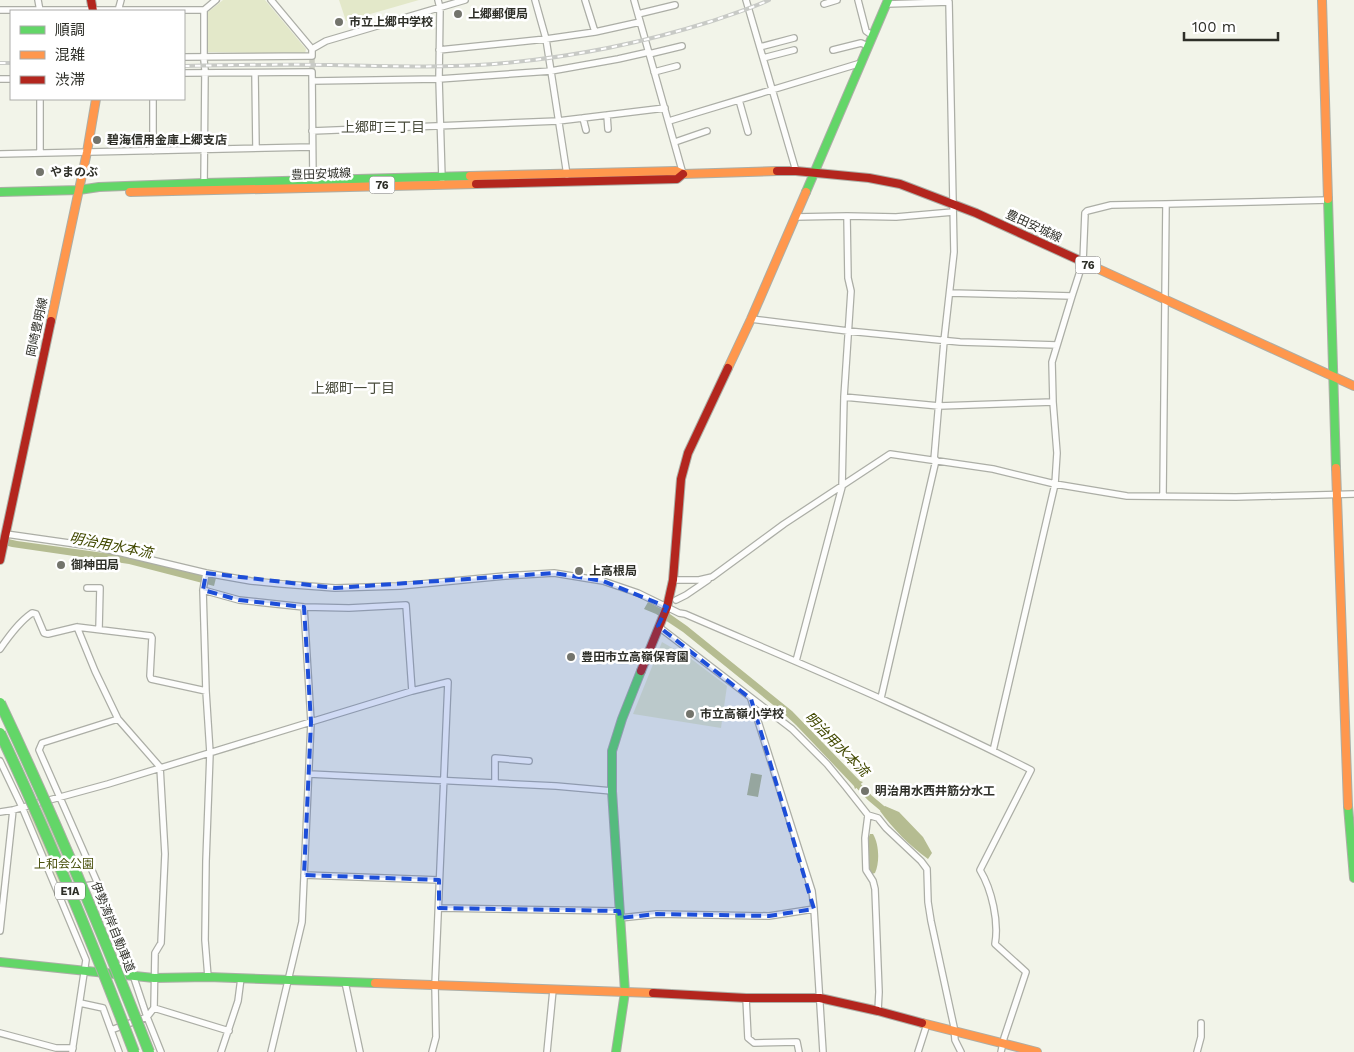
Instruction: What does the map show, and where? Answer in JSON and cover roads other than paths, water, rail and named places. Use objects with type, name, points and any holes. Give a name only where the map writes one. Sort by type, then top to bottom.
[{"type":"main road","points":[[1322,0],[1337,495],[1349,824],[1354,878]]},
{"type":"main road","points":[[616,1052],[625,992],[612,791],[612,751],[622,719],[664,616],[673,580],[682,469],[751,319],[888,2]]},
{"type":"main road","name":"岡崎豊明線","points":[[0,560],[87,152],[96,100]]},
{"type":"main road","name":"豊田安城線","points":[[0,192],[79,190],[97,192],[205,187],[567,177],[677,178],[683,174],[796,171],[869,178],[900,184],[1083,262],[1354,386]]},
{"type":"main road","name":"伊勢湾岸自動車道","points":[[0,703],[78,875],[149,1052]]},
{"type":"main road","name":"伊勢湾岸自動車道","points":[[0,733],[39,817],[92,943],[134,1052]]},
{"type":"main road","points":[[0,962],[154,978],[208,977],[746,998],[820,998],[927,1024],[1002,1048],[1037,1052]]},
{"type":"street","points":[[185,10],[204,10],[216,0]]},
{"type":"street","points":[[185,57],[312,56],[312,49],[271,0]]},
{"type":"street","points":[[438,0],[440,8],[439,79],[442,180]]},
{"type":"street","points":[[312,49],[326,41],[465,0]]},
{"type":"street","points":[[535,0],[546,39],[567,177]]},
{"type":"street","points":[[585,0],[595,32]]},
{"type":"street","points":[[634,0],[683,174]]},
{"type":"street","points":[[746,0],[796,171]]},
{"type":"street","points":[[824,4],[837,0]]},
{"type":"street","points":[[858,0],[866,31],[873,36]]},
{"type":"street","points":[[881,698],[935,460],[944,341],[954,252],[949,2],[888,2]]},
{"type":"street","points":[[638,14],[675,5]]},
{"type":"street","points":[[204,10],[205,187]]},
{"type":"street","points":[[439,50],[546,39],[595,32],[640,22]]},
{"type":"street","points":[[760,47],[794,38]]},
{"type":"street","points":[[833,50],[861,43],[868,46]]},
{"type":"street","points":[[312,80],[439,79],[551,71],[682,46]]},
{"type":"street","points":[[763,58],[794,50]]},
{"type":"street","points":[[669,121],[861,63]]},
{"type":"street","points":[[654,72],[677,66]]},
{"type":"street","points":[[185,73],[312,72],[313,184]]},
{"type":"street","points":[[255,73],[256,148]]},
{"type":"street","points":[[40,100],[40,153]]},
{"type":"street","points":[[153,100],[153,151]]},
{"type":"street","points":[[739,100],[748,132]]},
{"type":"street","points":[[312,130],[558,121],[665,108]]},
{"type":"street","points":[[607,115],[608,129]]},
{"type":"street","points":[[583,118],[586,130]]},
{"type":"street","points":[[675,142],[707,131]]},
{"type":"street","points":[[0,154],[312,147]]},
{"type":"street","points":[[993,750],[1055,484],[1057,453],[1052,362],[1083,262],[1085,213],[1111,205],[1328,200]]},
{"type":"street","points":[[1164,495],[1166,204]]},
{"type":"street","points":[[795,217],[896,216],[953,207]]},
{"type":"street","points":[[796,661],[842,487],[844,397],[851,291],[848,278],[847,216]]},
{"type":"street","points":[[950,293],[1072,296]]},
{"type":"street","points":[[751,319],[944,341],[1058,345]]},
{"type":"street","points":[[844,397],[939,406],[1053,402]]},
{"type":"street","points":[[676,600],[712,577],[784,524],[890,454],[993,469],[1055,484],[1127,496],[1236,497],[1354,494]]},
{"type":"street","points":[[4,539],[97,547],[205,574],[251,581],[335,588],[400,586],[554,573],[603,581],[638,593],[751,699],[792,729],[827,764],[868,815],[878,818],[927,869],[929,912],[954,1027],[956,1045],[961,1052]]},
{"type":"street","points":[[205,574],[203,587],[210,752],[205,940],[208,977]]},
{"type":"street","points":[[673,580],[699,580],[712,577]]},
{"type":"street","points":[[203,587],[239,600],[304,607],[349,608],[406,605],[412,691]]},
{"type":"street","points":[[87,588],[100,588],[99,629]]},
{"type":"street","points":[[272,1052],[302,922],[311,722],[304,607]]},
{"type":"street","points":[[0,649],[32,612],[36,614],[44,634],[77,626],[151,636],[151,679],[206,691]]},
{"type":"street","points":[[664,616],[679,613],[685,614],[881,698],[993,750],[1031,770],[980,870],[987,881],[992,902],[997,936],[995,944],[1026,972],[1002,1048]]},
{"type":"street","points":[[77,626],[95,671],[118,719],[160,767],[165,854],[162,943],[155,953],[154,1008],[147,1018],[111,1030]]},
{"type":"street","points":[[0,812],[60,797],[412,691],[448,682],[435,985],[436,1037],[432,1052]]},
{"type":"street","points":[[751,699],[812,891],[823,1052]]},
{"type":"street","points":[[118,719],[42,743],[39,750],[98,884],[161,1052]]},
{"type":"street","points":[[495,782],[496,758],[529,761]]},
{"type":"street","points":[[0,761],[22,807],[86,960],[72,1050],[56,1048],[0,1033]]},
{"type":"street","points":[[309,774],[495,782],[612,791]]},
{"type":"street","points":[[0,931],[13,810]]},
{"type":"street","points":[[868,815],[865,838],[866,870],[873,881],[875,889],[878,1011]]},
{"type":"street","points":[[304,875],[440,880]]},
{"type":"street","points":[[57,890],[98,884]]},
{"type":"street","points":[[439,908],[619,915],[768,916],[814,909]]},
{"type":"street","points":[[221,1052],[238,1001],[241,978]]},
{"type":"street","points":[[345,982],[360,1052]]},
{"type":"street","points":[[547,1052],[553,990]]},
{"type":"street","points":[[746,998],[748,1038],[754,1043],[797,1042],[799,1052]]},
{"type":"street","points":[[80,1003],[103,1008],[119,1052]]},
{"type":"street","points":[[154,1008],[228,1031]]},
{"type":"street","points":[[1197,1052],[1201,1037],[1201,1022]]},
{"type":"street","points":[[918,1052],[927,1024]]},
{"type":"waterway","name":"明治用水本流","points":[[853,780],[889,814]]},
{"type":"tunnel","points":[[312,56],[312,72]]},
{"type":"railway","points":[[185,66],[433,66],[494,64],[549,58],[603,49],[683,30],[769,0]]},
{"type":"railway","points":[[0,63],[10,63]]},
{"type":"place","name":"上郷郵便局","points":[[458,14]]},
{"type":"place","name":"市立上郷中学校","points":[[339,22]]},
{"type":"place","name":"碧海信用金庫上郷支店","points":[[97,140]]},
{"type":"place","name":"やまのぶ","points":[[40,172]]},
{"type":"place","name":"御神田局","points":[[61,565]]},
{"type":"place","name":"上高根局","points":[[579,571]]},
{"type":"place","name":"豊田市立高嶺保育園","points":[[571,657]]},
{"type":"place","name":"市立高嶺小学校","points":[[690,714]]},
{"type":"place","name":"明治用水西井筋分水工","points":[[865,791]]},
{"type":"district","name":"上郷町三丁目","points":[[383,127]]},
{"type":"district","name":"上郷町一丁目","points":[[353,388]]},
{"type":"park label","name":"上和会公園","points":[[64,864]]}]
